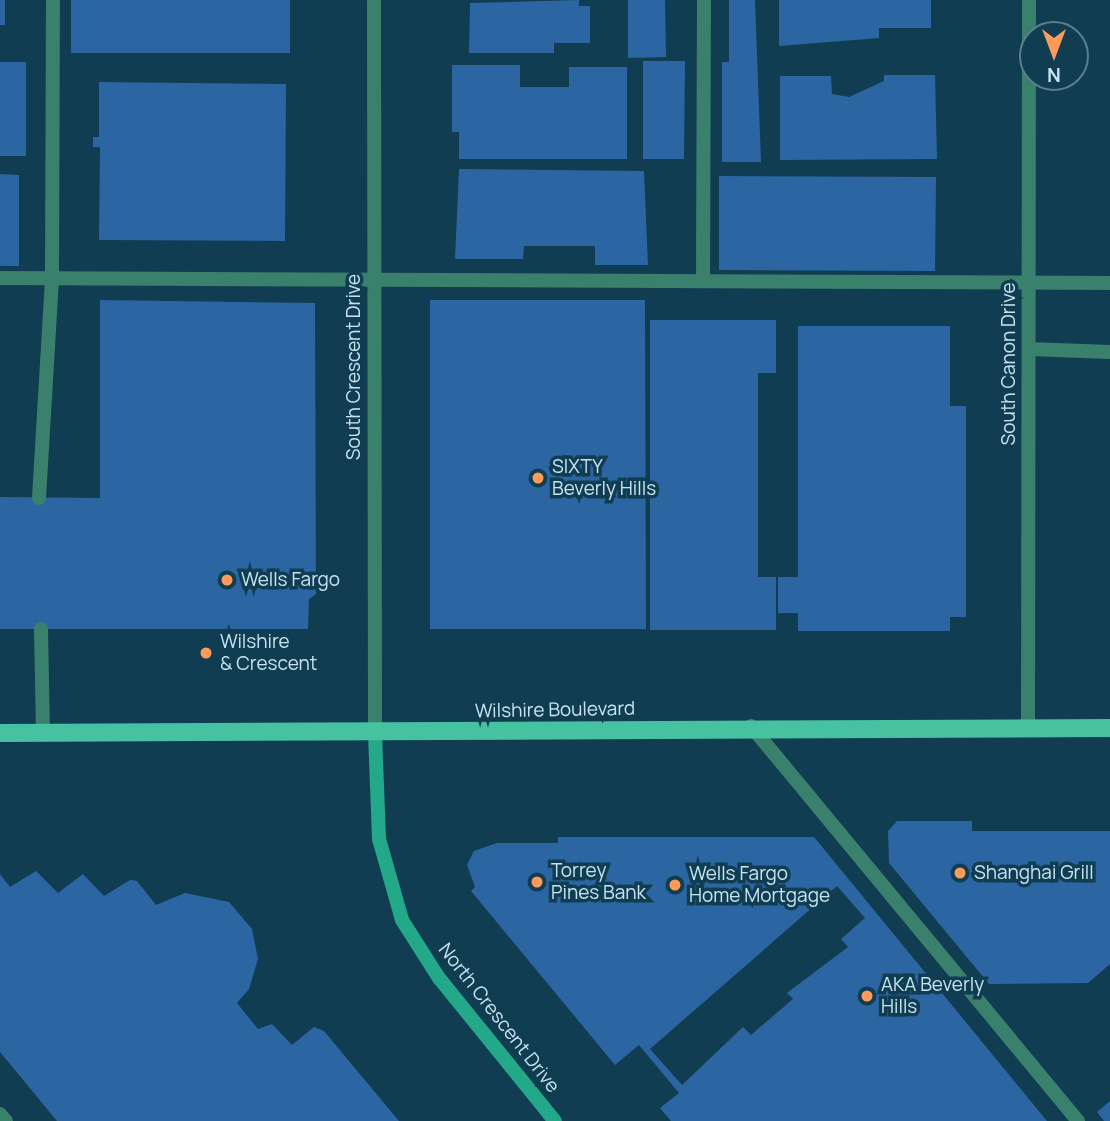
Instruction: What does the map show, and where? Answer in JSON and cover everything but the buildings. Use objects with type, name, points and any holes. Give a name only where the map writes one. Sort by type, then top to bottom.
[{"type":"main road","name":"Wilshire Boulevard","points":[[0,733],[375,734],[751,726],[1110,728]]},
{"type":"street","points":[[39,498],[52,278],[53,0]]},
{"type":"street","name":"South Crescent Drive","points":[[374,0],[375,734]]},
{"type":"street","points":[[703,281],[704,0]]},
{"type":"street","name":"South Canon Drive","points":[[1028,728],[1029,0]]},
{"type":"street","points":[[0,278],[1110,283]]},
{"type":"street","points":[[1028,349],[1110,352]]},
{"type":"street","points":[[41,629],[43,733]]},
{"type":"street","points":[[751,726],[1078,1121]]},
{"type":"street","name":"North Crescent Drive","points":[[375,734],[379,839],[402,920],[439,978],[555,1121]]},
{"type":"street","points":[[0,1114],[6,1121]]},
{"type":"place","name":"SIXTY Beverly Hills","points":[[538,478]]},
{"type":"place","name":"Wells Fargo","points":[[227,580]]},
{"type":"place","name":"Wilshire & Crescent","points":[[206,653]]},
{"type":"place","name":"Shanghai Grill","points":[[960,873]]},
{"type":"place","name":"Torrey Pines Bank","points":[[537,882]]},
{"type":"place","name":"Wells Fargo Home Mortgage","points":[[675,885]]},
{"type":"place","name":"AKA Beverly Hills","points":[[867,996]]}]
